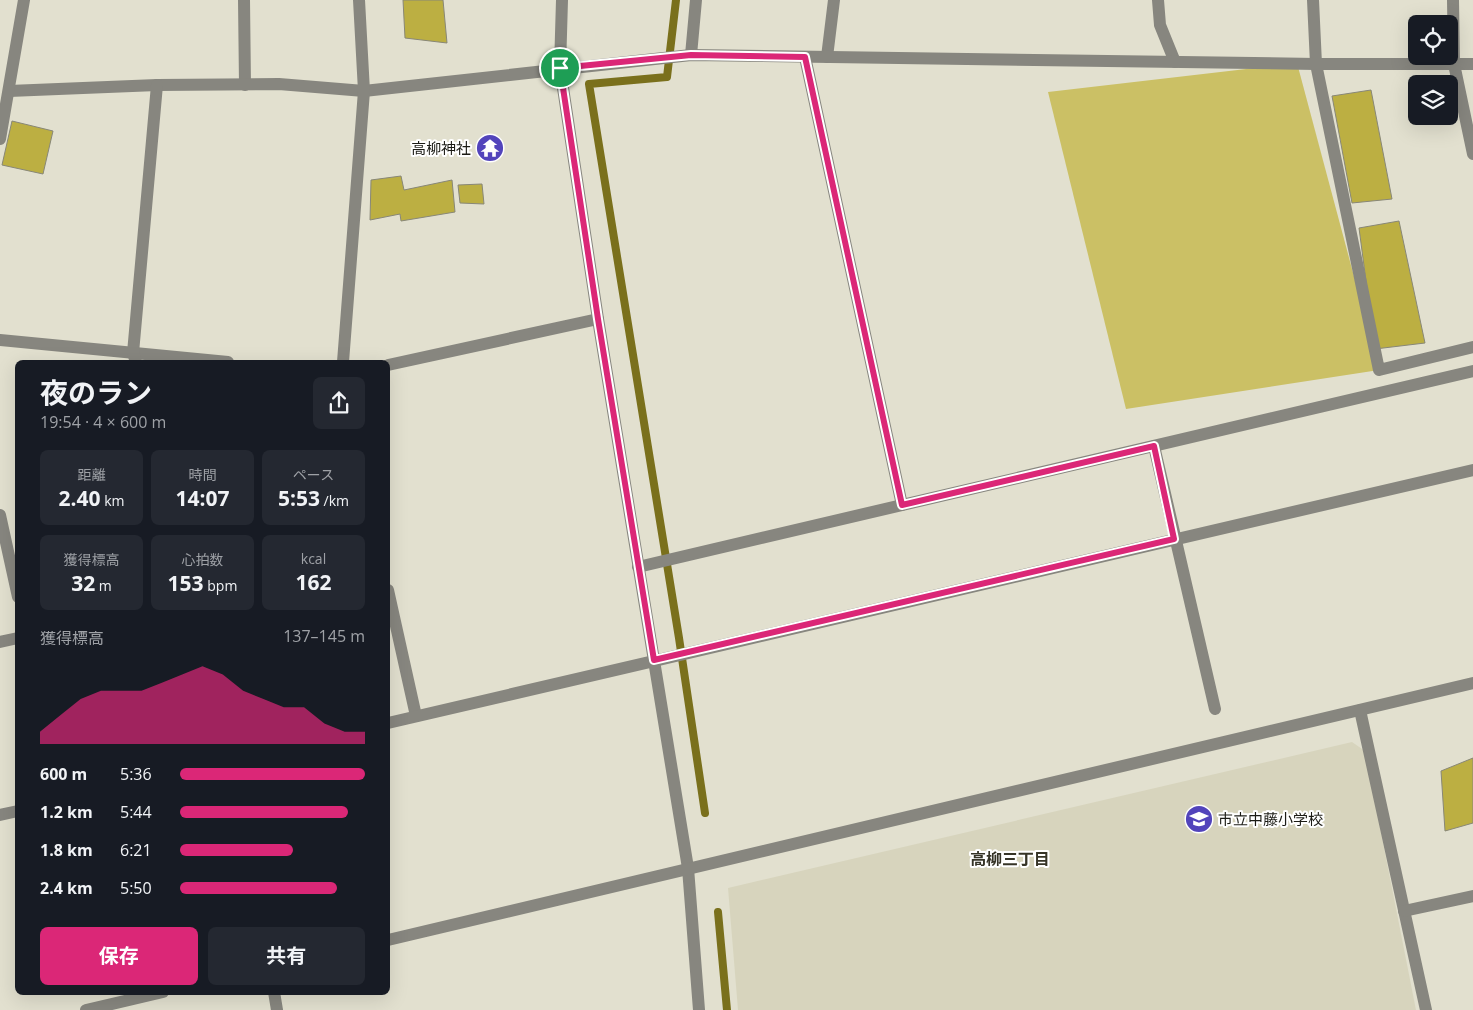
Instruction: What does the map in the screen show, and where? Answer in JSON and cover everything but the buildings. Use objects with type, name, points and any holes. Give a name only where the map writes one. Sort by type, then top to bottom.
[{"type":"street","points":[[0,138],[24,0]]},
{"type":"street","points":[[244,0],[245,84]]},
{"type":"street","points":[[343,360],[364,92],[359,0]]},
{"type":"street","points":[[562,0],[560,68],[598,319],[688,868],[699,1010]]},
{"type":"street","points":[[691,55],[696,0]]},
{"type":"street","points":[[827,57],[834,0]]},
{"type":"street","points":[[1158,0],[1160,25],[1175,62]]},
{"type":"street","points":[[1313,0],[1316,64],[1380,370],[1473,347]]},
{"type":"street","points":[[1453,0],[1453,15]]},
{"type":"street","points":[[9,91],[157,85],[279,84],[364,92],[560,68],[691,55],[1408,64]]},
{"type":"street","points":[[805,57],[902,505]]},
{"type":"street","points":[[1458,64],[1473,64]]},
{"type":"street","points":[[1454,65],[1473,154]]},
{"type":"street","points":[[134,358],[157,85]]},
{"type":"street","points":[[390,365],[598,319]]},
{"type":"street","points":[[0,340],[134,358],[181,360]]},
{"type":"street","points":[[638,567],[1473,371]]},
{"type":"street","points":[[1154,446],[1214,709]]},
{"type":"street","points":[[390,722],[1473,470]]},
{"type":"street","points":[[0,515],[15,583]]},
{"type":"street","points":[[390,599],[416,716]]},
{"type":"street","points":[[0,642],[15,639]]},
{"type":"street","points":[[390,940],[1473,683]]},
{"type":"street","points":[[1360,710],[1426,1010]]},
{"type":"street","points":[[0,815],[15,812]]},
{"type":"street","points":[[1404,911],[1473,896]]},
{"type":"street","points":[[86,1010],[149,995]]},
{"type":"street","points":[[274,995],[277,1010]]},
{"type":"shaded area","points":[[1297,63],[1379,370],[1126,409],[1048,92]]},
{"type":"shaded area","name":"市立中藤小学校","points":[[1352,742],[1365,751],[1416,1010],[738,1010],[728,888]]},
{"type":"waterway","points":[[676,0],[667,77],[589,84],[679,638],[705,813]]},
{"type":"waterway","points":[[718,912],[727,1010]]},
{"type":"place","name":"高柳神社","points":[[490,148]]},
{"type":"place","name":"市立中藤小学校","points":[[1199,819]]},
{"type":"district","name":"高柳三丁目","points":[[1010,859]]},
{"type":"route","points":[[691,55],[805,57],[902,505],[1154,446],[1174,539],[654,660],[598,319],[560,68],[691,55]]}]
